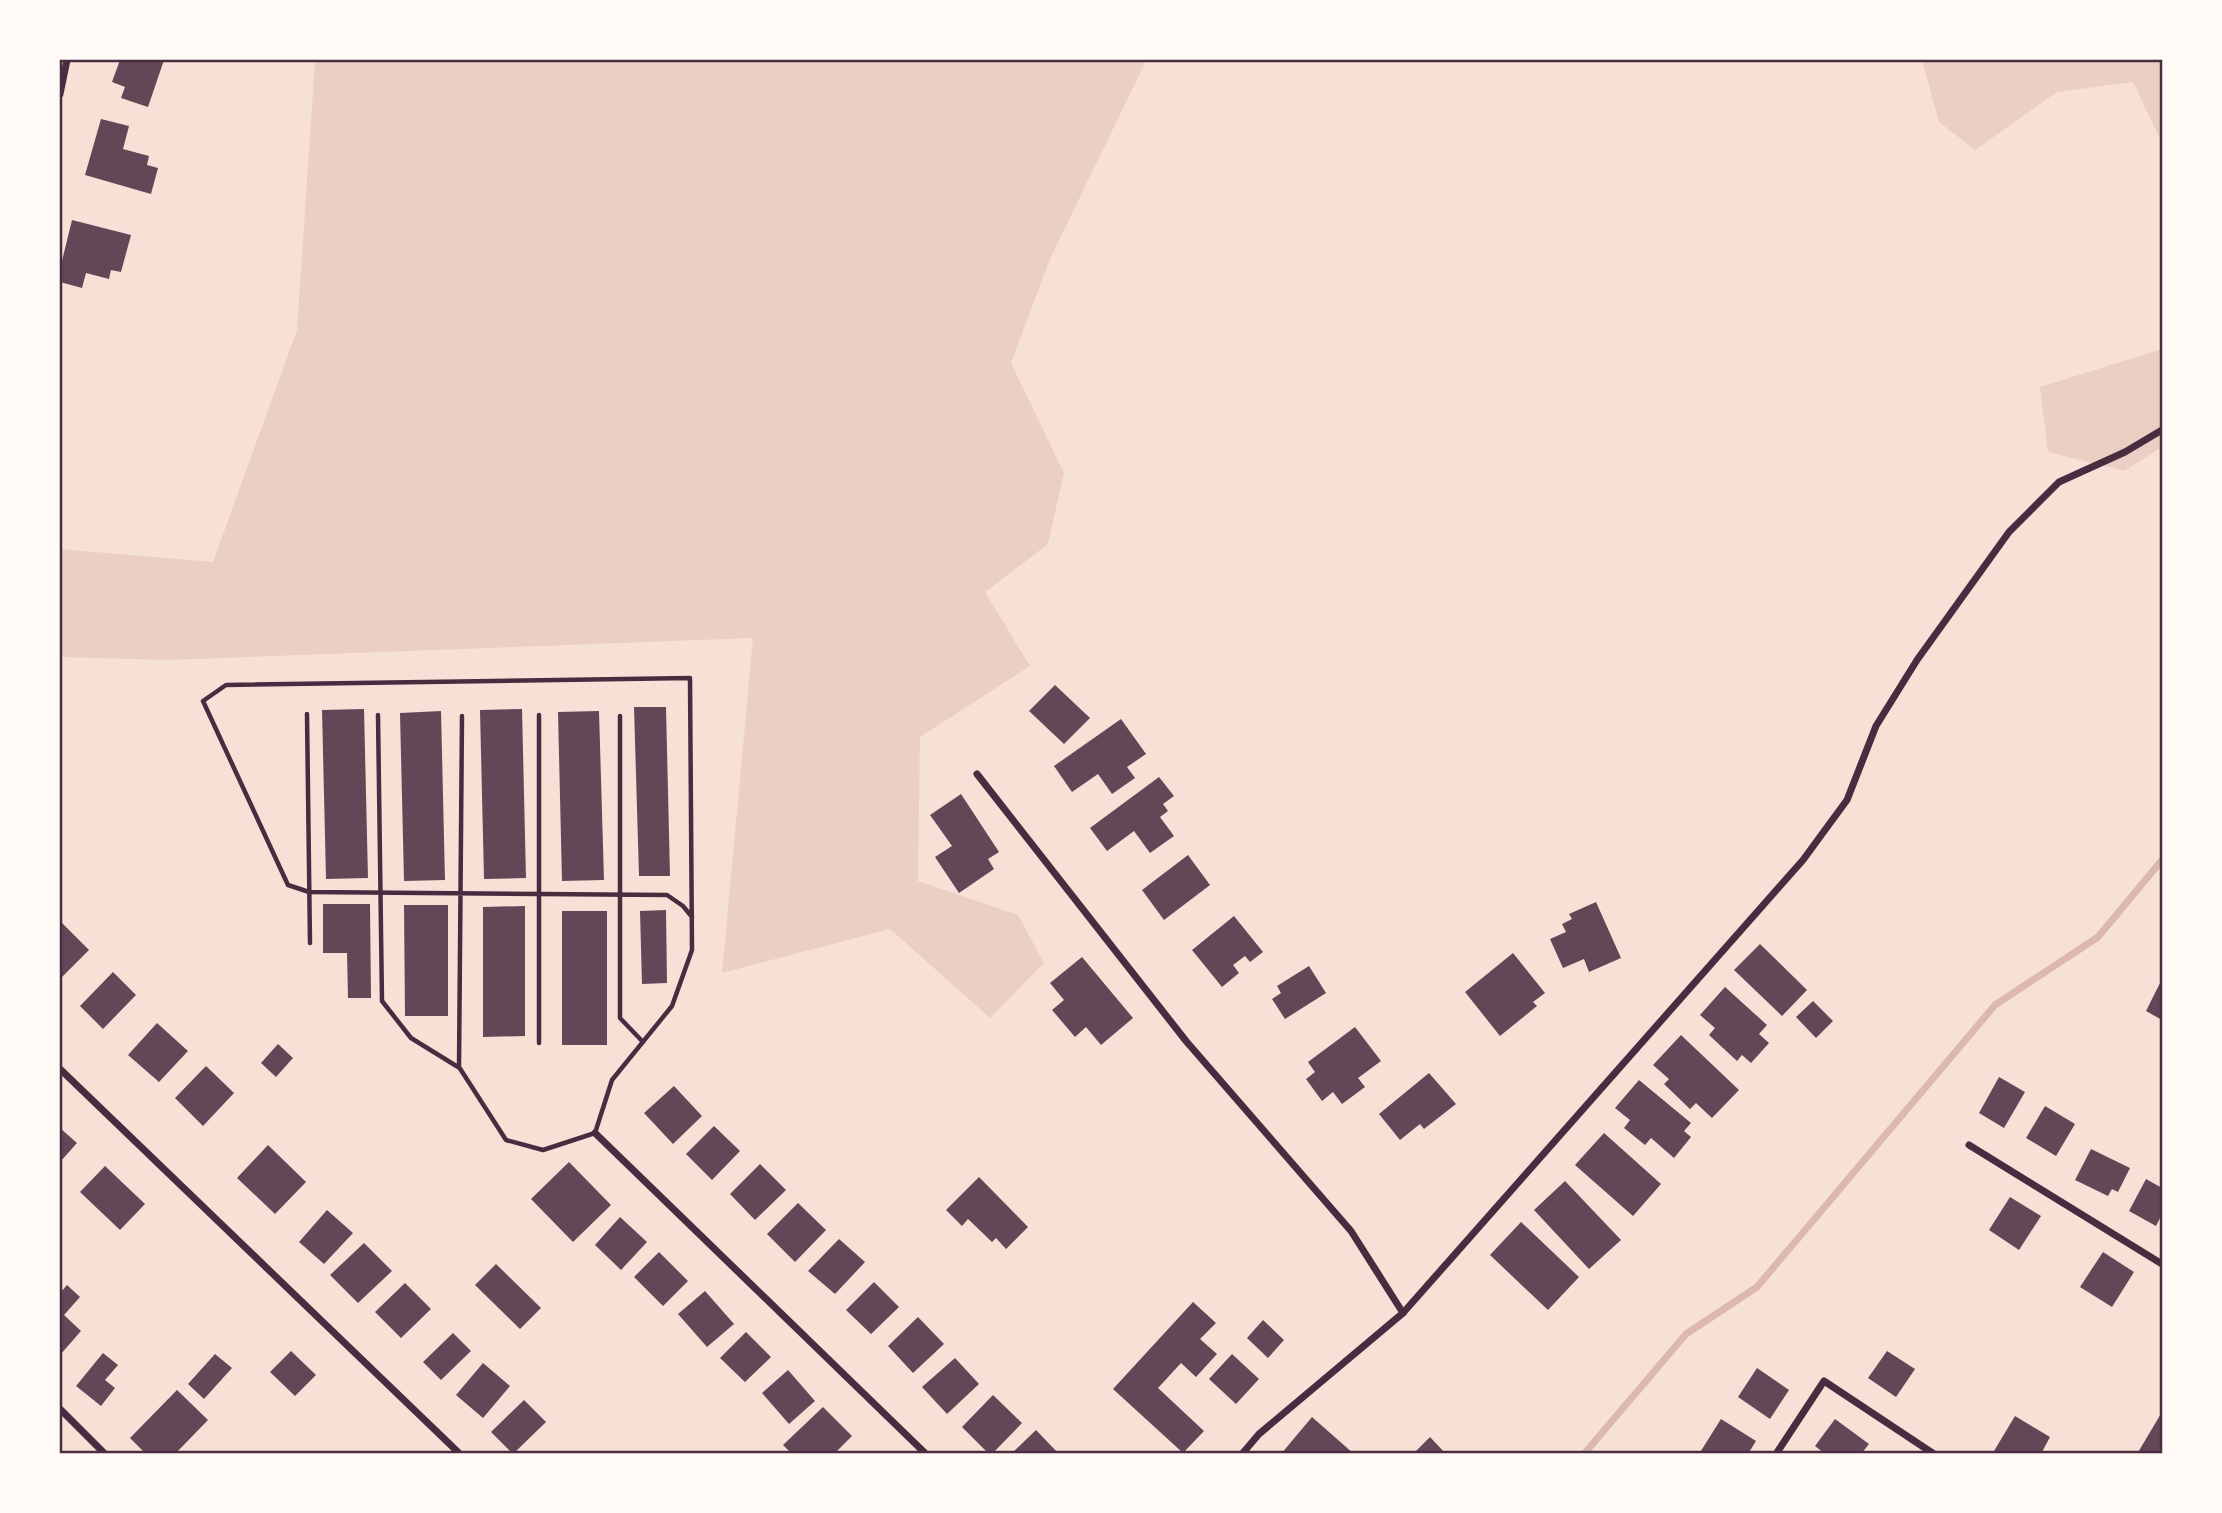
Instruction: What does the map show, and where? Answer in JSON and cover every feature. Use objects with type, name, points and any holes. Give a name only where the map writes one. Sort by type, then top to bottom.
[{"type":"street","points":[[60,94],[67,60]]},
{"type":"street","points":[[1242,1454],[1259,1434],[1403,1313],[1803,860],[1847,800],[1876,726],[1889,704],[1917,660],[2009,532],[2059,482],[2125,452],[2162,430]]},
{"type":"street","points":[[978,774],[1186,1041],[1351,1231],[1403,1313]]},
{"type":"street","points":[[60,1069],[460,1454]]},
{"type":"street","points":[[594,1133],[926,1454]]},
{"type":"street","points":[[1969,1145],[2162,1264]]},
{"type":"street","points":[[1776,1454],[1824,1381],[1934,1454]]},
{"type":"street","points":[[60,1409],[105,1454]]},
{"type":"lane","points":[[378,715],[381,892],[383,1001],[411,1038],[459,1067],[506,1140],[543,1150],[594,1133],[612,1080],[672,1006],[692,950],[692,916],[691,678],[226,685],[203,701],[288,885],[309,892],[381,892],[461,892],[667,895],[692,916]]},
{"type":"lane","points":[[306,714],[310,943]]},
{"type":"lane","points":[[539,715],[539,1043]]},
{"type":"lane","points":[[459,1067],[462,716]]},
{"type":"lane","points":[[620,716],[620,1018],[643,1042]]},
{"type":"shaded area","points":[[315,60],[1143,60],[1144,65],[1050,259],[1011,363],[1064,473],[1048,544],[985,592],[1030,666],[920,737],[918,881],[1018,915],[1044,963],[990,1018],[890,929],[722,973],[753,638],[169,660],[60,657],[60,549],[213,562],[297,330]]},
{"type":"shaded area","points":[[1922,60],[2162,60],[2162,143],[2133,82],[2057,92],[1975,150],[1939,122]]},
{"type":"shaded area","points":[[2162,349],[2162,447],[2124,471],[2048,452],[2040,387]]},
{"type":"building","points":[[120,60],[164,60],[148,107],[121,98],[125,87],[112,82]]},
{"type":"building","points":[[101,119],[129,126],[123,149],[149,156],[147,165],[158,168],[151,194],[85,175]]},
{"type":"building","points":[[72,220],[131,235],[121,272],[111,270],[109,279],[86,273],[82,288],[60,282],[60,269]]},
{"type":"building","points":[[1055,685],[1090,718],[1064,744],[1029,711]]},
{"type":"building","points":[[634,707],[666,707],[670,876],[639,876]]},
{"type":"building","points":[[364,709],[368,878],[326,879],[322,710]]},
{"type":"building","points":[[522,709],[526,878],[484,879],[480,710]]},
{"type":"building","points":[[441,711],[445,880],[404,881],[400,713]]},
{"type":"building","points":[[599,711],[604,880],[562,881],[558,712]]},
{"type":"building","points":[[1121,719],[1146,754],[1127,767],[1135,778],[1112,794],[1098,774],[1072,792],[1054,766]]},
{"type":"building","points":[[1159,777],[1174,796],[1163,804],[1168,811],[1160,817],[1174,836],[1150,853],[1134,831],[1107,851],[1090,828]]},
{"type":"building","points":[[961,794],[999,852],[988,859],[994,869],[959,893],[935,857],[952,846],[930,815]]},
{"type":"building","points":[[1188,855],[1210,885],[1164,920],[1142,890]]},
{"type":"building","points":[[1596,902],[1621,958],[1589,972],[1584,959],[1563,968],[1550,939],[1566,932],[1562,924],[1572,919],[1569,914]]},
{"type":"building","points":[[323,904],[370,904],[371,998],[348,998],[347,953],[323,953]]},
{"type":"building","points":[[404,905],[448,905],[448,1016],[405,1016]]},
{"type":"building","points":[[525,906],[525,1036],[483,1037],[483,907]]},
{"type":"building","points":[[666,910],[667,983],[642,984],[640,911]]},
{"type":"building","points":[[562,911],[607,911],[607,1045],[562,1045]]},
{"type":"building","points":[[1234,916],[1263,952],[1250,962],[1245,956],[1233,965],[1239,973],[1222,987],[1192,950]]},
{"type":"building","points":[[60,921],[89,950],[60,979]]},
{"type":"building","points":[[1760,944],[1807,990],[1782,1016],[1734,970]]},
{"type":"building","points":[[1513,953],[1545,993],[1533,1002],[1537,1006],[1500,1036],[1465,992]]},
{"type":"building","points":[[1082,957],[1133,1018],[1101,1045],[1086,1027],[1075,1037],[1052,1010],[1064,1000],[1050,983]]},
{"type":"building","points":[[1309,966],[1326,993],[1285,1019],[1272,999],[1281,993],[1277,986]]},
{"type":"building","points":[[113,972],[136,995],[103,1029],[80,1006]]},
{"type":"building","points":[[2162,979],[2162,1020],[2146,1011]]},
{"type":"building","points":[[1725,987],[1767,1025],[1759,1034],[1769,1043],[1751,1063],[1742,1055],[1737,1061],[1709,1035],[1715,1028],[1700,1015]]},
{"type":"building","points":[[1813,1001],[1833,1021],[1816,1038],[1796,1017]]},
{"type":"building","points":[[157,1023],[188,1051],[159,1082],[128,1055]]},
{"type":"building","points":[[1355,1027],[1381,1061],[1358,1078],[1365,1087],[1342,1104],[1333,1092],[1322,1101],[1306,1079],[1315,1072],[1308,1062]]},
{"type":"building","points":[[1681,1035],[1739,1090],[1712,1118],[1696,1103],[1690,1109],[1664,1084],[1669,1079],[1653,1065]]},
{"type":"building","points":[[278,1044],[293,1058],[276,1077],[261,1063]]},
{"type":"building","points":[[206,1066],[234,1093],[203,1126],[175,1098]]},
{"type":"building","points":[[1429,1073],[1456,1104],[1424,1129],[1420,1124],[1400,1140],[1379,1114]]},
{"type":"building","points":[[1999,1077],[2025,1092],[2004,1128],[1979,1113]]},
{"type":"building","points":[[1639,1080],[1691,1123],[1684,1131],[1691,1137],[1674,1158],[1651,1138],[1645,1145],[1624,1128],[1630,1120],[1615,1108]]},
{"type":"building","points":[[674,1086],[702,1116],[673,1144],[644,1113]]},
{"type":"building","points":[[2045,1106],[2075,1124],[2056,1156],[2026,1138]]},
{"type":"building","points":[[714,1126],[740,1151],[712,1180],[686,1154]]},
{"type":"building","points":[[60,1128],[77,1143],[60,1162]]},
{"type":"building","points":[[1604,1133],[1661,1184],[1633,1216],[1575,1165]]},
{"type":"building","points":[[268,1145],[306,1182],[275,1214],[237,1178]]},
{"type":"building","points":[[2091,1149],[2130,1168],[2118,1192],[2112,1189],[2108,1196],[2075,1180]]},
{"type":"building","points":[[569,1162],[611,1205],[573,1242],[531,1199]]},
{"type":"building","points":[[760,1164],[786,1190],[755,1220],[730,1194]]},
{"type":"building","points":[[105,1166],[145,1204],[120,1230],[80,1192]]},
{"type":"building","points":[[979,1177],[1028,1227],[1006,1249],[996,1238],[992,1242],[968,1219],[962,1226],[946,1210]]},
{"type":"building","points":[[2146,1179],[2162,1188],[2162,1214],[2156,1226],[2129,1211]]},
{"type":"building","points":[[1565,1181],[1621,1240],[1589,1269],[1534,1210]]},
{"type":"building","points":[[2010,1197],[2041,1216],[2019,1250],[1989,1230]]},
{"type":"building","points":[[798,1203],[826,1230],[795,1262],[767,1234]]},
{"type":"building","points":[[327,1210],[353,1233],[324,1264],[299,1242]]},
{"type":"building","points":[[620,1217],[647,1242],[621,1270],[595,1245]]},
{"type":"building","points":[[1521,1222],[1579,1277],[1548,1310],[1490,1255]]},
{"type":"building","points":[[839,1239],[865,1262],[835,1294],[808,1271]]},
{"type":"building","points":[[364,1243],[392,1271],[358,1303],[330,1275]]},
{"type":"building","points":[[659,1252],[688,1281],[663,1306],[634,1277]]},
{"type":"building","points":[[2103,1252],[2134,1272],[2112,1307],[2080,1287]]},
{"type":"building","points":[[496,1264],[541,1308],[520,1329],[475,1285]]},
{"type":"building","points":[[874,1282],[899,1307],[871,1334],[846,1310]]},
{"type":"building","points":[[405,1283],[431,1309],[401,1338],[375,1312]]},
{"type":"building","points":[[67,1285],[80,1297],[64,1315],[81,1331],[60,1355],[60,1293]]},
{"type":"building","points":[[705,1291],[734,1324],[707,1347],[678,1314]]},
{"type":"building","points":[[1193,1302],[1216,1323],[1200,1339],[1217,1354],[1196,1377],[1181,1363],[1158,1388],[1204,1431],[1183,1453],[1113,1389]]},
{"type":"building","points":[[918,1317],[944,1344],[913,1373],[888,1346]]},
{"type":"building","points":[[1263,1320],[1284,1340],[1268,1358],[1247,1338]]},
{"type":"building","points":[[746,1332],[771,1357],[745,1382],[720,1358]]},
{"type":"building","points":[[453,1333],[471,1351],[441,1380],[423,1362]]},
{"type":"building","points":[[291,1351],[316,1375],[295,1396],[270,1372]]},
{"type":"building","points":[[1887,1351],[1915,1369],[1896,1397],[1868,1378]]},
{"type":"building","points":[[103,1353],[118,1365],[105,1380],[115,1388],[101,1406],[76,1386]]},
{"type":"building","points":[[215,1354],[232,1368],[204,1399],[188,1384]]},
{"type":"building","points":[[1232,1354],[1259,1379],[1236,1404],[1209,1379]]},
{"type":"building","points":[[955,1358],[979,1384],[947,1414],[922,1387]]},
{"type":"building","points":[[483,1363],[510,1386],[483,1418],[456,1395]]},
{"type":"building","points":[[1757,1368],[1789,1390],[1770,1419],[1738,1397]]},
{"type":"building","points":[[788,1370],[815,1401],[789,1424],[762,1393]]},
{"type":"building","points":[[177,1390],[208,1420],[175,1454],[146,1454],[130,1438]]},
{"type":"building","points":[[993,1395],[1022,1423],[989,1454],[962,1427]]},
{"type":"building","points":[[524,1400],[546,1422],[513,1454],[491,1432]]},
{"type":"building","points":[[823,1407],[852,1436],[834,1454],[792,1454],[783,1445]]},
{"type":"building","points":[[2162,1412],[2162,1454],[2137,1454]]},
{"type":"building","points":[[2015,1416],[2050,1437],[2041,1454],[1998,1454],[1994,1451]]},
{"type":"building","points":[[1312,1417],[1354,1454],[1281,1454]]},
{"type":"building","points":[[1721,1419],[1756,1441],[1748,1454],[1699,1454]]},
{"type":"building","points":[[1835,1419],[1869,1444],[1861,1454],[1825,1454],[1815,1446]]},
{"type":"building","points":[[1036,1430],[1059,1454],[1011,1454]]},
{"type":"building","points":[[1430,1437],[1446,1454],[1413,1454]]},
{"type":"waterway","points":[[1584,1454],[1686,1334],[1757,1287],[1995,1005],[2098,937],[2162,860]]}]
